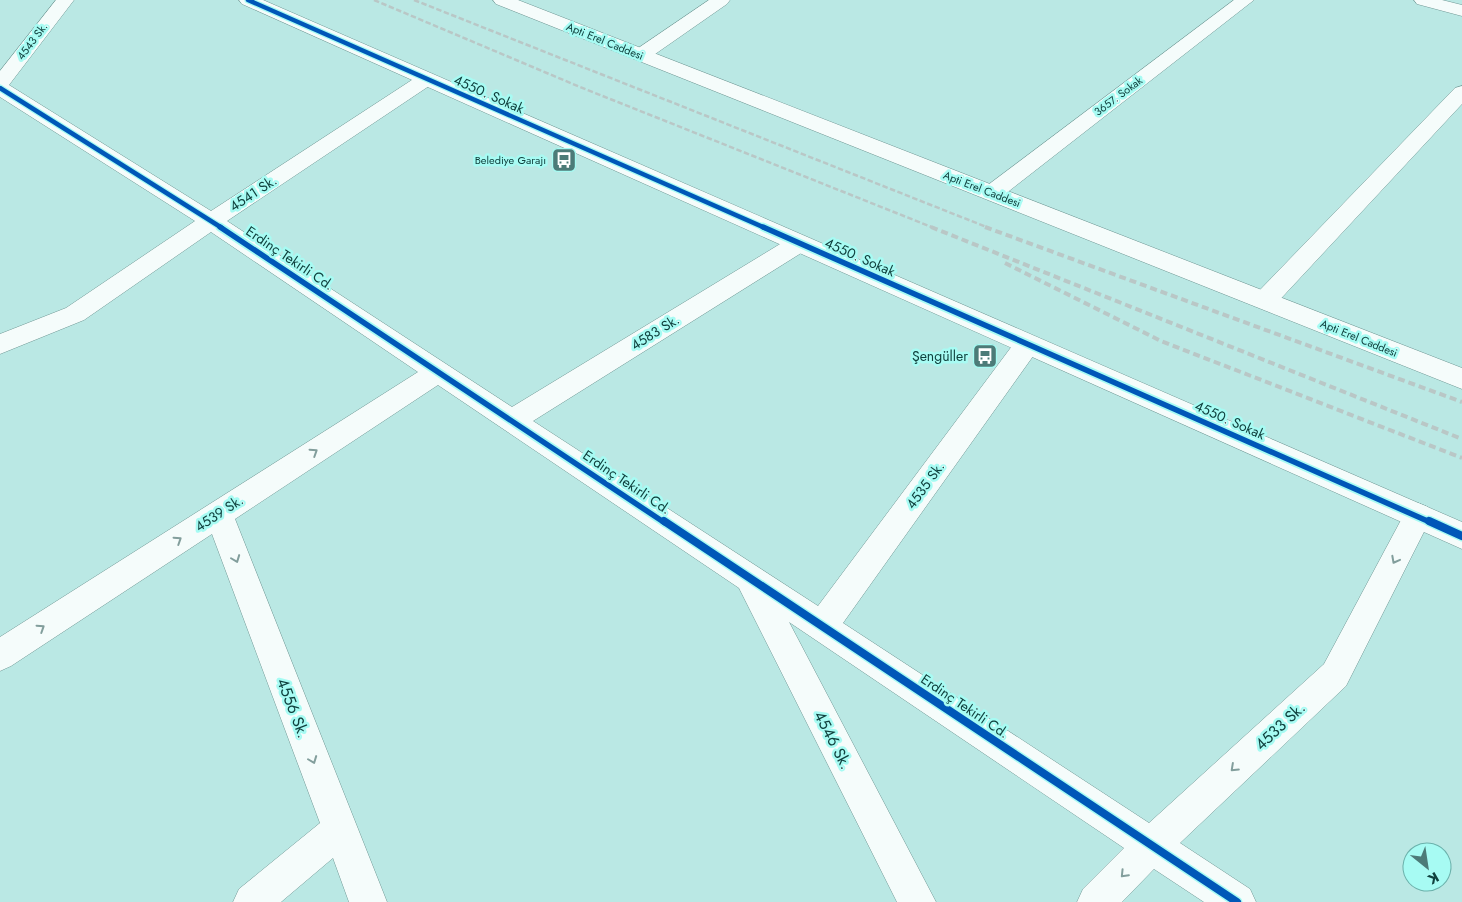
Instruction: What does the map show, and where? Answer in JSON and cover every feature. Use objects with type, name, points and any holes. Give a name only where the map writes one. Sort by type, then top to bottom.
[{"type":"street","name":"4550. Sokak","points":[[248,0],[425,80],[1462,536]]},
{"type":"street","name":"Apti Erel Caddesi","points":[[502,0],[1462,379]]},
{"type":"street","points":[[641,55],[721,0]]},
{"type":"street","name":"3657. Sokak","points":[[992,192],[1245,0]]},
{"type":"street","points":[[1423,0],[1462,11]]},
{"type":"street","name":"4543 Sk.","points":[[0,84],[55,3]]},
{"type":"street","name":"4541 Sk.","points":[[0,344],[75,314],[211,221],[425,80]]},
{"type":"street","name":"Erdinç Tekirli Cd.","points":[[0,88],[211,221],[1237,902]]},
{"type":"street","points":[[1265,300],[1462,92]]},
{"type":"street","name":"4583 Sk.","points":[[512,420],[798,244]]},
{"type":"street","name":"4535 Sk.","points":[[822,626],[1027,344]]},
{"type":"street","name":"4539 Sk.","points":[[0,655],[438,372]]},
{"type":"street","name":"4556 Sk.","points":[[219,514],[368,902]]},
{"type":"street","name":"4533 Sk.","points":[[1096,902],[1152,845],[1335,675],[1418,516]]},
{"type":"street","name":"4546 Sk.","points":[[749,578],[917,902]]},
{"type":"street","points":[[252,902],[340,829]]},
{"type":"railway","points":[[374,0],[580,87],[934,228]]},
{"type":"railway","points":[[414,0],[989,228]]},
{"type":"railway","points":[[931,227],[1462,439]]},
{"type":"railway","points":[[985,227],[1462,402]]},
{"type":"railway","points":[[1005,263],[1161,341],[1462,458]]},
{"type":"cycle path","points":[[248,0],[1462,536]]},
{"type":"cycle path","points":[[0,88],[211,221],[1237,902]]},
{"type":"place","name":"Belediye Garajı","points":[[564,160]]},
{"type":"place","name":"Şengüller","points":[[985,356]]}]
